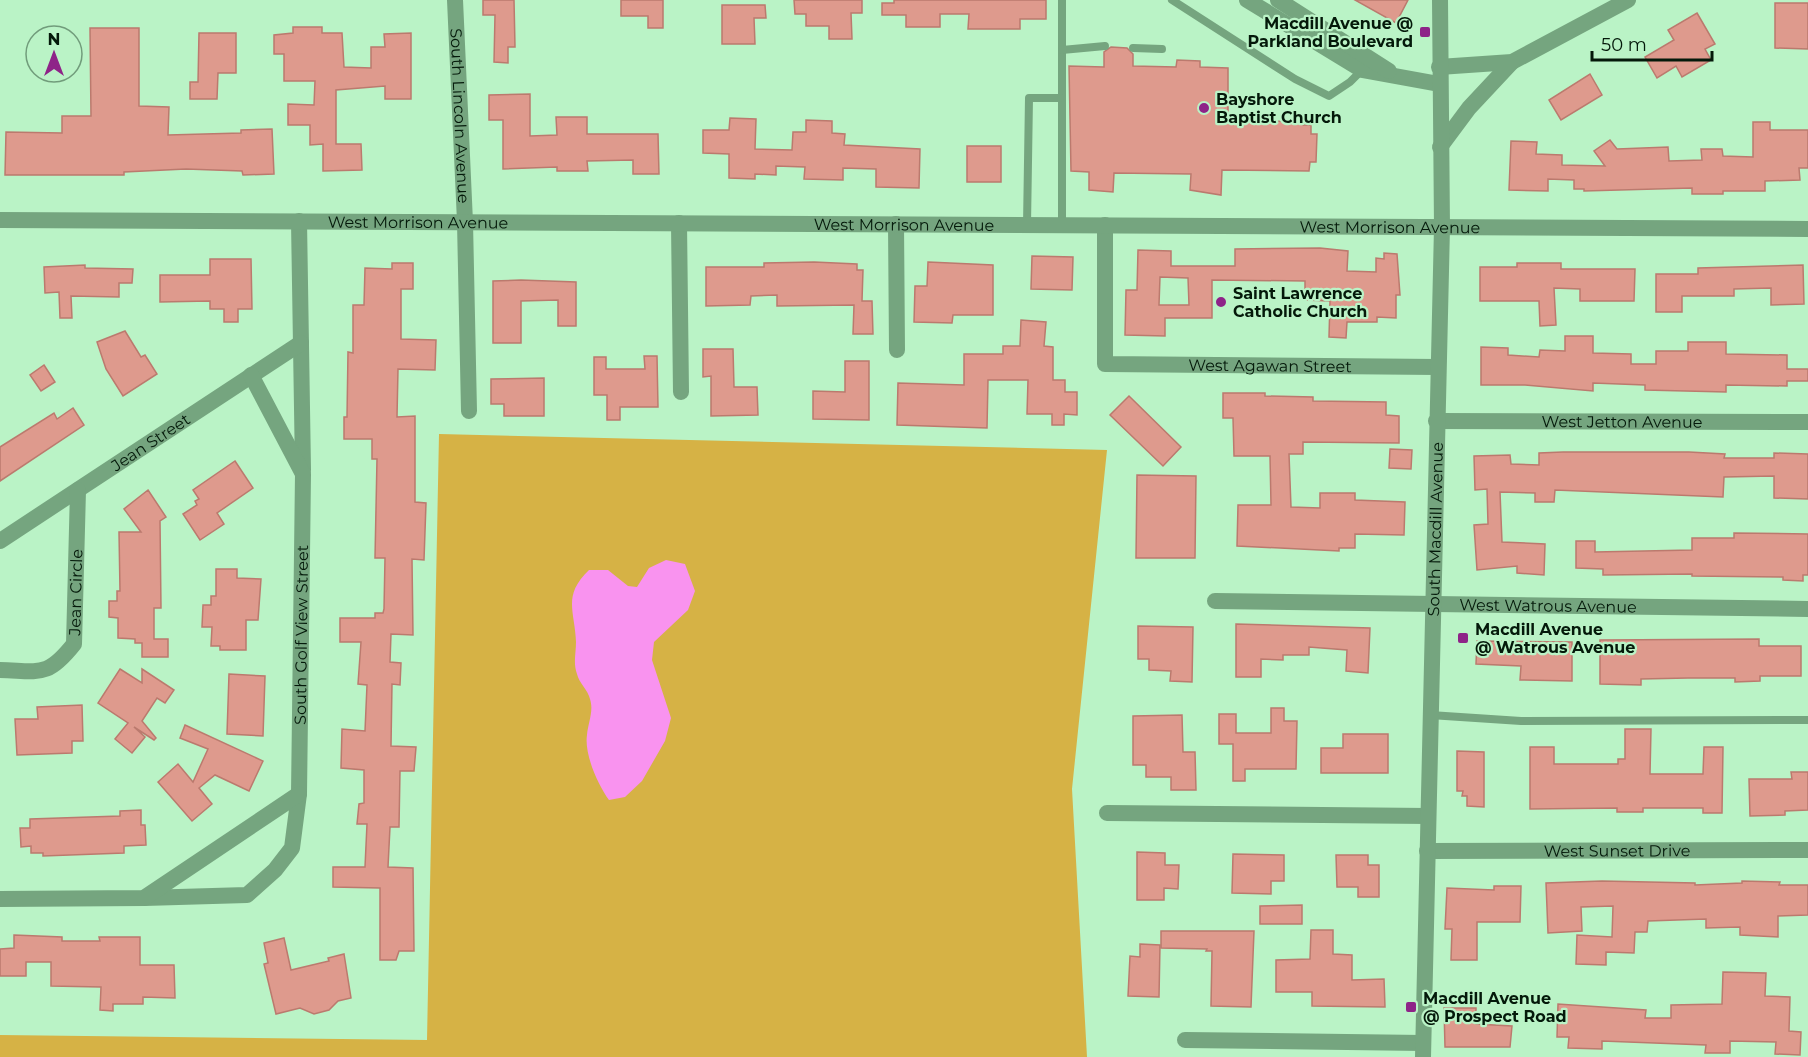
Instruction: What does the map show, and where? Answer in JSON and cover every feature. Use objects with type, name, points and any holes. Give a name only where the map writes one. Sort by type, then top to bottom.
[{"type":"street","name":"South Lincoln Avenue","points":[[455,0],[465,222],[469,411]]},
{"type":"street","points":[[1247,0],[1362,70],[1398,76],[1439,76],[1512,62],[1628,0]]},
{"type":"street","points":[[1278,0],[1398,76]]},
{"type":"street","name":"South Macdill Avenue","points":[[1423,1050],[1442,227],[1440,0]]},
{"type":"street","points":[[1440,147],[1469,108],[1512,62]]},
{"type":"street","name":"West Morrison Avenue","points":[[0,220],[1808,229]]},
{"type":"street","name":"South Golf View Street","points":[[0,899],[247,895],[275,870],[292,848],[299,794],[303,474],[299,221]]},
{"type":"street","points":[[679,223],[681,392]]},
{"type":"street","points":[[896,224],[897,350]]},
{"type":"street","name":"West Agawan Street","points":[[1105,225],[1105,364],[1437,367]]},
{"type":"street","name":"Jean Street","points":[[0,541],[301,343]]},
{"type":"street","name":"South Golf View Street","points":[[250,375],[303,474]]},
{"type":"street","name":"West Jetton Avenue","points":[[1436,421],[1808,422]]},
{"type":"street","name":"Jean Circle","points":[[0,670],[45,671],[63,659],[74,644],[78,490]]},
{"type":"street","name":"West Watrous Avenue","points":[[1215,601],[1808,609]]},
{"type":"street","points":[[144,898],[299,794]]},
{"type":"street","points":[[1107,813],[1428,816]]},
{"type":"street","name":"West Sunset Drive","points":[[1427,851],[1808,850]]},
{"type":"street","points":[[1185,1040],[1423,1050]]},
{"type":"lane","points":[[1062,0],[1060,98],[1062,225]]},
{"type":"lane","points":[[1172,0],[1295,80],[1329,96],[1350,82],[1362,70]]},
{"type":"lane","points":[[1062,50],[1104,46]]},
{"type":"lane","points":[[1133,48],[1162,49]]},
{"type":"lane","points":[[1027,225],[1029,98],[1060,98]]},
{"type":"lane","points":[[1430,715],[1521,721],[1808,720]]},
{"type":"shaded area","points":[[439,434],[1107,450],[1072,789],[1087,1057],[0,1057],[0,1035],[427,1040]]},
{"type":"shaded area","points":[[666,560],[685,564],[695,591],[688,610],[654,642],[652,660],[671,718],[665,741],[642,781],[625,797],[609,800],[596,778],[588,751],[587,735],[591,704],[576,670],[573,596],[575,588],[589,570],[608,570],[628,586],[637,587],[649,568]]},
{"type":"building","points":[[483,0],[514,0],[515,47],[508,47],[508,63],[494,62],[495,15],[483,15]]},
{"type":"building","points":[[621,0],[663,0],[663,28],[648,28],[648,16],[621,16]]},
{"type":"building","points":[[794,0],[862,0],[862,13],[851,13],[852,39],[829,39],[829,26],[806,26],[806,14],[795,14]]},
{"type":"building","points":[[894,0],[1046,0],[1046,19],[1020,19],[1020,29],[968,29],[969,14],[940,14],[940,27],[906,27],[906,15],[882,15],[882,3],[894,3]]},
{"type":"building","points":[[1355,0],[1408,0],[1396,23]]},
{"type":"building","points":[[1775,3],[1808,3],[1808,49],[1775,48]]},
{"type":"building","points":[[722,5],[765,5],[766,18],[754,18],[755,44],[722,44]]},
{"type":"building","points":[[1697,13],[1715,44],[1705,49],[1711,60],[1682,77],[1676,66],[1657,78],[1645,57],[1674,40],[1668,30]]},
{"type":"building","points":[[293,27],[322,27],[322,33],[342,33],[344,67],[371,68],[371,47],[385,47],[384,34],[411,33],[411,99],[385,99],[385,86],[336,90],[336,144],[361,144],[362,170],[323,171],[323,144],[310,145],[310,125],[288,125],[288,104],[314,105],[315,81],[284,81],[284,54],[274,54],[274,35],[293,33]]},
{"type":"building","points":[[90,28],[139,28],[139,106],[169,107],[168,135],[241,133],[241,130],[272,129],[274,174],[243,175],[242,171],[186,169],[124,172],[124,175],[5,175],[6,132],[62,133],[62,116],[91,116]]},
{"type":"building","points":[[199,33],[236,33],[236,73],[218,73],[217,99],[190,99],[190,82],[198,82]]},
{"type":"building","points":[[1111,47],[1127,48],[1133,54],[1133,66],[1176,67],[1177,60],[1200,61],[1200,67],[1228,68],[1228,120],[1303,122],[1303,125],[1311,125],[1311,134],[1317,134],[1316,162],[1310,162],[1309,171],[1222,170],[1221,195],[1190,190],[1191,174],[1114,173],[1113,192],[1089,190],[1089,172],[1071,171],[1069,66],[1104,67],[1104,52]]},
{"type":"building","points":[[1590,74],[1602,95],[1561,120],[1549,100]]},
{"type":"building","points":[[530,94],[530,136],[557,135],[556,117],[587,117],[587,134],[658,134],[659,174],[633,174],[633,160],[587,161],[588,171],[557,171],[557,167],[503,169],[503,120],[489,120],[489,95]]},
{"type":"building","points":[[730,118],[756,119],[755,149],[792,150],[793,132],[806,132],[806,120],[832,121],[832,133],[845,134],[844,145],[920,149],[919,188],[876,187],[876,169],[843,168],[843,180],[804,179],[805,167],[776,166],[776,175],[755,174],[755,179],[729,178],[729,154],[703,153],[703,130],[729,130]]},
{"type":"building","points":[[1753,122],[1770,122],[1770,130],[1808,130],[1808,168],[1799,168],[1800,180],[1765,181],[1765,191],[1723,191],[1723,194],[1692,194],[1692,188],[1584,191],[1584,189],[1574,189],[1574,180],[1548,179],[1548,191],[1509,190],[1511,141],[1537,142],[1536,154],[1562,155],[1562,165],[1605,166],[1594,151],[1610,140],[1617,149],[1668,147],[1669,161],[1702,160],[1701,149],[1722,149],[1723,156],[1753,157]]},
{"type":"building","points":[[967,146],[1001,146],[1001,182],[967,182]]},
{"type":"building","points":[[1320,248],[1348,251],[1347,271],[1376,272],[1376,258],[1384,259],[1384,253],[1397,254],[1400,295],[1396,295],[1396,318],[1377,317],[1377,322],[1347,322],[1346,338],[1329,337],[1330,301],[1305,300],[1305,281],[1212,280],[1212,318],[1165,318],[1165,336],[1125,335],[1126,290],[1137,290],[1138,250],[1171,251],[1171,266],[1235,266],[1235,249]],"holes":[[[1160,277],[1188,278],[1189,305],[1159,305]]]},
{"type":"building","points":[[1032,256],[1073,257],[1072,290],[1031,289]]},
{"type":"building","points":[[210,259],[251,259],[252,309],[238,309],[238,322],[224,322],[224,309],[210,309],[210,301],[160,302],[160,275],[210,275]]},
{"type":"building","points":[[928,262],[993,265],[993,315],[953,315],[952,323],[914,322],[915,286],[927,286]]},
{"type":"building","points":[[392,263],[413,263],[413,289],[401,289],[401,339],[436,340],[435,370],[398,369],[397,417],[415,416],[415,502],[426,503],[424,560],[412,559],[413,635],[391,634],[390,662],[401,663],[400,685],[392,684],[391,746],[416,747],[414,771],[400,771],[399,827],[390,827],[388,867],[413,868],[414,951],[399,951],[396,960],[380,960],[380,888],[333,887],[333,867],[365,867],[367,824],[357,824],[359,804],[364,803],[364,770],[341,768],[342,729],[365,731],[367,685],[358,684],[361,642],[340,642],[340,618],[375,618],[375,613],[383,613],[384,609],[385,558],[375,558],[377,459],[372,459],[372,439],[344,439],[344,417],[347,417],[348,352],[353,353],[353,305],[364,305],[365,268],[392,269]]},
{"type":"building","points":[[764,263],[857,264],[857,270],[863,270],[862,301],[872,301],[873,334],[853,334],[854,305],[777,306],[777,295],[751,296],[750,305],[706,306],[706,267],[764,267]]},
{"type":"building","points":[[1517,263],[1561,263],[1561,269],[1635,269],[1634,301],[1580,301],[1580,289],[1554,288],[1556,325],[1540,326],[1539,301],[1480,301],[1480,267],[1517,267]]},
{"type":"building","points":[[85,265],[85,268],[133,269],[132,283],[119,283],[119,297],[71,296],[72,318],[60,318],[59,292],[45,293],[44,267]]},
{"type":"building","points":[[1803,265],[1804,304],[1771,305],[1771,288],[1734,289],[1734,296],[1682,296],[1682,312],[1656,312],[1656,274],[1698,274],[1698,268]]},
{"type":"building","points":[[493,281],[576,282],[576,326],[558,326],[558,300],[521,301],[521,343],[493,343]]},
{"type":"building","points":[[1021,320],[1046,322],[1044,346],[1053,347],[1053,380],[1065,380],[1065,392],[1077,392],[1077,415],[1064,414],[1064,425],[1052,425],[1052,414],[1027,414],[1028,380],[988,380],[987,428],[897,425],[898,383],[964,385],[964,354],[1003,354],[1003,346],[1020,346]]},
{"type":"building","points":[[125,331],[141,357],[145,355],[157,374],[123,396],[106,369],[97,342]]},
{"type":"building","points":[[1565,336],[1593,336],[1593,353],[1631,354],[1631,364],[1656,364],[1656,351],[1688,351],[1688,342],[1726,342],[1726,354],[1787,355],[1787,369],[1808,369],[1808,381],[1787,381],[1787,386],[1726,385],[1726,392],[1645,390],[1645,385],[1593,383],[1593,391],[1525,385],[1481,385],[1481,347],[1508,348],[1508,355],[1539,357],[1540,350],[1565,351]]},
{"type":"building","points":[[703,349],[733,349],[734,387],[757,387],[758,415],[711,416],[711,376],[703,377]]},
{"type":"building","points":[[644,356],[657,356],[658,407],[620,407],[620,420],[607,420],[607,395],[594,395],[594,357],[606,357],[606,369],[645,369]]},
{"type":"building","points":[[845,361],[869,361],[869,420],[813,419],[813,391],[845,392]]},
{"type":"building","points":[[44,365],[55,382],[41,391],[30,375]]},
{"type":"building","points":[[544,378],[544,416],[504,416],[504,404],[491,404],[491,379]]},
{"type":"building","points":[[1223,393],[1265,393],[1265,396],[1313,397],[1313,401],[1386,402],[1386,415],[1399,416],[1399,443],[1303,442],[1303,454],[1289,454],[1291,507],[1320,508],[1320,493],[1355,493],[1355,500],[1405,502],[1404,535],[1355,534],[1355,548],[1339,548],[1339,551],[1237,546],[1238,505],[1271,505],[1270,456],[1234,456],[1233,418],[1223,418]]},
{"type":"building","points":[[1129,396],[1181,447],[1163,466],[1110,415]]},
{"type":"building","points":[[73,408],[84,425],[0,481],[0,447],[54,413],[57,419]]},
{"type":"building","points":[[1390,449],[1412,450],[1411,469],[1389,468]]},
{"type":"building","points":[[1689,452],[1725,454],[1724,458],[1774,458],[1774,453],[1808,454],[1808,499],[1774,498],[1774,476],[1724,477],[1723,497],[1555,490],[1554,502],[1535,502],[1535,493],[1500,492],[1502,542],[1545,544],[1544,575],[1517,573],[1517,566],[1477,570],[1474,525],[1488,524],[1487,489],[1475,490],[1474,456],[1510,455],[1511,464],[1539,465],[1539,453]]},
{"type":"building","points":[[235,461],[253,488],[217,513],[224,524],[200,540],[183,514],[197,505],[195,501],[199,499],[193,490]]},
{"type":"building","points":[[1137,475],[1196,476],[1195,558],[1136,558]]},
{"type":"building","points":[[148,490],[166,517],[160,521],[161,608],[154,608],[154,639],[168,639],[168,657],[142,657],[142,643],[135,643],[135,639],[118,638],[118,618],[109,617],[109,601],[117,601],[117,591],[120,591],[119,532],[141,532],[124,509]]},
{"type":"building","points":[[1734,533],[1808,534],[1808,575],[1803,575],[1803,581],[1783,580],[1783,577],[1692,576],[1692,574],[1603,575],[1603,569],[1576,568],[1576,541],[1595,541],[1595,552],[1692,550],[1692,538],[1734,538]]},
{"type":"building","points":[[216,569],[237,569],[237,578],[261,579],[258,620],[246,620],[246,650],[220,650],[220,646],[211,646],[212,627],[202,627],[203,605],[211,605],[211,596],[216,596]]},
{"type":"building","points":[[1236,624],[1370,628],[1368,673],[1346,671],[1347,650],[1309,647],[1309,655],[1283,655],[1283,660],[1261,659],[1261,677],[1236,677]]},
{"type":"building","points":[[1138,626],[1193,627],[1192,682],[1170,681],[1171,671],[1149,670],[1149,659],[1138,659]]},
{"type":"building","points":[[1759,639],[1759,646],[1801,646],[1801,676],[1760,676],[1760,681],[1735,682],[1735,678],[1688,678],[1641,679],[1641,685],[1600,684],[1600,640]]},
{"type":"building","points":[[1477,641],[1572,642],[1572,681],[1520,680],[1521,666],[1476,664]]},
{"type":"building","points":[[120,669],[142,683],[142,669],[174,690],[165,703],[157,698],[142,721],[156,738],[154,740],[134,727],[145,737],[132,753],[115,739],[128,723],[98,703]]},
{"type":"building","points":[[229,674],[265,676],[263,736],[227,734]]},
{"type":"building","points":[[82,705],[83,741],[72,741],[72,753],[17,755],[15,719],[38,719],[37,707]]},
{"type":"building","points":[[1271,708],[1284,708],[1284,721],[1297,721],[1296,769],[1245,769],[1245,781],[1233,781],[1233,744],[1219,744],[1219,714],[1236,714],[1236,733],[1271,733]]},
{"type":"building","points":[[1182,715],[1183,752],[1195,752],[1196,790],[1171,790],[1171,777],[1146,777],[1146,765],[1133,765],[1133,716]]},
{"type":"building","points":[[185,725],[263,761],[249,791],[215,775],[199,788],[212,804],[192,821],[158,782],[178,764],[193,782],[208,749],[180,738]]},
{"type":"building","points":[[1625,729],[1651,729],[1650,774],[1703,774],[1704,747],[1723,747],[1722,813],[1703,813],[1703,808],[1643,808],[1643,812],[1617,812],[1617,808],[1530,809],[1530,747],[1554,747],[1554,764],[1618,764],[1618,759],[1625,759]]},
{"type":"building","points":[[1343,734],[1388,734],[1388,773],[1321,773],[1321,748],[1343,748]]},
{"type":"building","points":[[1457,751],[1484,752],[1484,807],[1467,806],[1467,796],[1462,796],[1463,791],[1457,791]]},
{"type":"building","points":[[1791,772],[1808,772],[1808,810],[1785,811],[1785,815],[1750,816],[1749,779],[1792,779]]},
{"type":"building","points":[[141,810],[141,825],[145,825],[146,845],[124,846],[124,853],[43,856],[43,853],[31,853],[31,846],[21,847],[20,828],[30,828],[30,819],[120,816],[120,811]]},
{"type":"building","points":[[1137,852],[1165,853],[1165,865],[1179,865],[1178,889],[1164,888],[1164,900],[1137,900]]},
{"type":"building","points":[[1233,854],[1284,855],[1284,881],[1271,881],[1271,894],[1232,893]]},
{"type":"building","points":[[1336,855],[1368,855],[1368,865],[1379,865],[1379,897],[1358,897],[1358,887],[1337,887]]},
{"type":"building","points":[[1602,881],[1695,883],[1695,885],[1742,883],[1742,881],[1808,885],[1808,915],[1778,916],[1778,937],[1740,935],[1740,927],[1706,928],[1706,919],[1648,921],[1647,932],[1635,932],[1634,953],[1606,952],[1606,965],[1576,964],[1577,935],[1612,937],[1613,906],[1581,907],[1582,931],[1548,933],[1546,883]]},
{"type":"building","points":[[1494,886],[1521,886],[1520,922],[1477,922],[1477,960],[1451,960],[1452,929],[1445,929],[1447,888],[1494,890]]},
{"type":"building","points":[[1302,905],[1302,924],[1260,924],[1260,906]]},
{"type":"building","points":[[1311,930],[1333,930],[1333,954],[1352,955],[1352,980],[1384,979],[1385,1007],[1312,1006],[1312,992],[1276,992],[1276,960],[1310,959]]},
{"type":"building","points":[[1161,931],[1254,931],[1251,1007],[1211,1006],[1212,951],[1161,948]]},
{"type":"building","points":[[14,935],[62,937],[62,941],[100,941],[99,937],[140,937],[140,965],[174,965],[175,998],[143,997],[143,1004],[113,1004],[113,1011],[100,1010],[101,987],[51,986],[51,962],[26,962],[26,976],[0,976],[0,949],[14,948]]},
{"type":"building","points":[[284,938],[291,970],[329,961],[328,958],[344,954],[351,998],[338,1001],[329,1010],[314,1014],[300,1008],[276,1014],[264,964],[268,963],[264,943]]},
{"type":"building","points":[[1140,944],[1160,945],[1159,997],[1128,996],[1130,956],[1140,957]]},
{"type":"building","points":[[1723,972],[1766,973],[1765,996],[1790,997],[1789,1031],[1801,1032],[1800,1055],[1775,1054],[1776,1042],[1730,1041],[1730,1053],[1705,1053],[1706,1045],[1602,1041],[1602,1049],[1568,1048],[1569,1037],[1557,1037],[1558,1004],[1646,1010],[1645,1018],[1671,1018],[1671,1005],[1722,1004]]},
{"type":"building","points":[[1444,1008],[1476,1008],[1476,1024],[1512,1026],[1510,1047],[1445,1047]]},
{"type":"place","name":"Macdill Avenue @ Parkland Boulevard","points":[[1425,32]]},
{"type":"place","name":"Bayshore Baptist Church","points":[[1204,108]]},
{"type":"place","name":"Saint Lawrence Catholic Church","points":[[1221,302]]},
{"type":"place","name":"Macdill Avenue @ Watrous Avenue","points":[[1463,638]]},
{"type":"place","name":"Macdill Avenue @ Prospect Road","points":[[1411,1007]]}]
